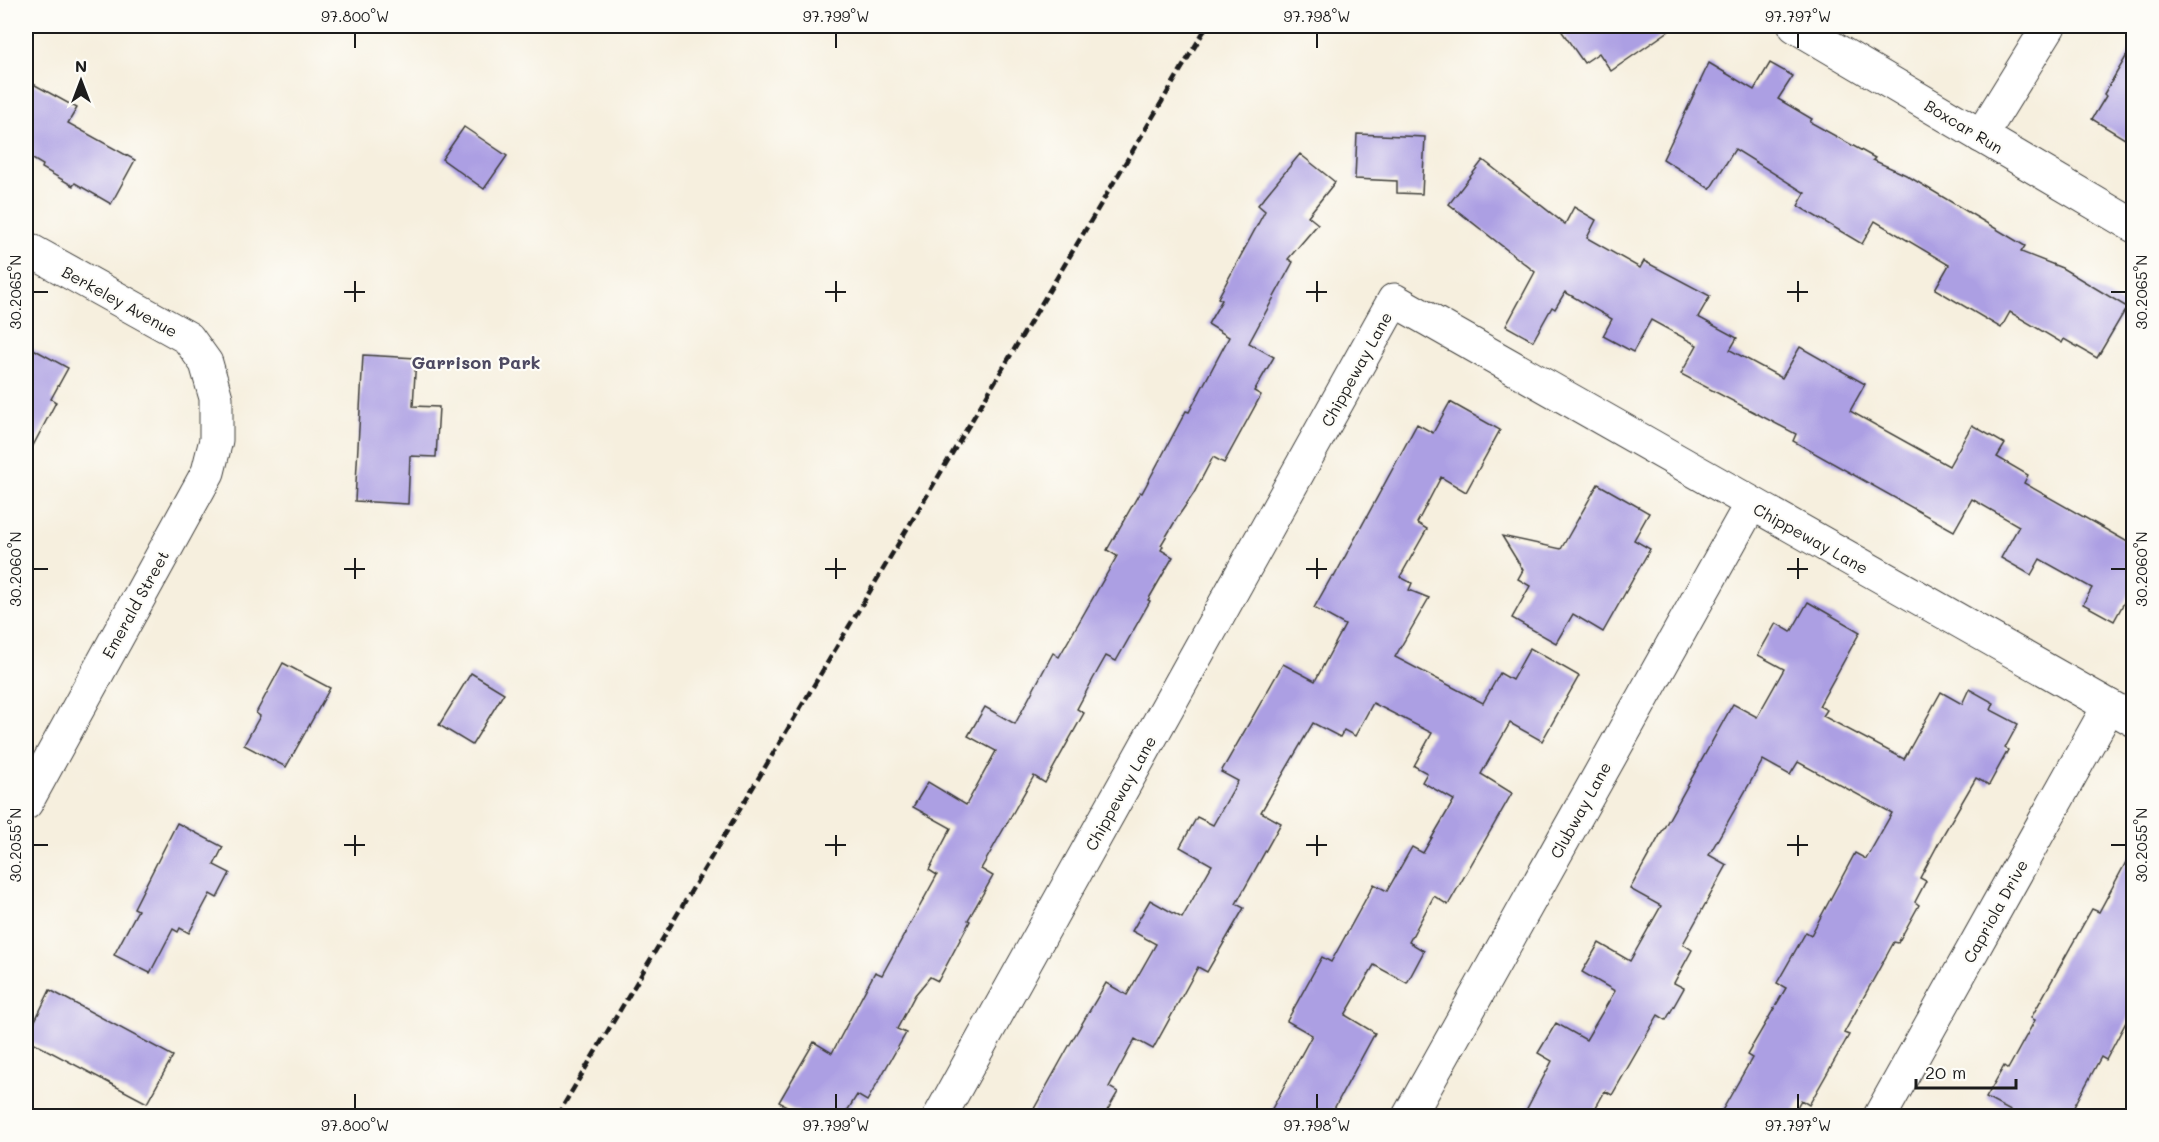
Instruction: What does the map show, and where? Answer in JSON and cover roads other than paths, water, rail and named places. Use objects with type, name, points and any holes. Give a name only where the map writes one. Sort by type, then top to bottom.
[{"type":"street","name":"Boxcar Run","points":[[1795,26],[2133,226]]},
{"type":"street","points":[[1981,136],[2049,26]]},
{"type":"street","name":"Berkeley Avenue","points":[[26,248],[188,338],[206,363],[216,398]]},
{"type":"street","name":"Chippeway Lane","points":[[940,1116],[1394,300],[2121,713]]},
{"type":"street","name":"Emerald Street","points":[[26,803],[208,472],[216,440],[216,398]]},
{"type":"street","name":"Clubway Lane","points":[[1409,1116],[1750,504]]},
{"type":"street","name":"Capriola Drive","points":[[1880,1116],[2121,713]]},
{"type":"railway","points":[[557,1116],[1207,26]]},
{"type":"district","name":"Garrison Park","points":[[476,362]]}]
